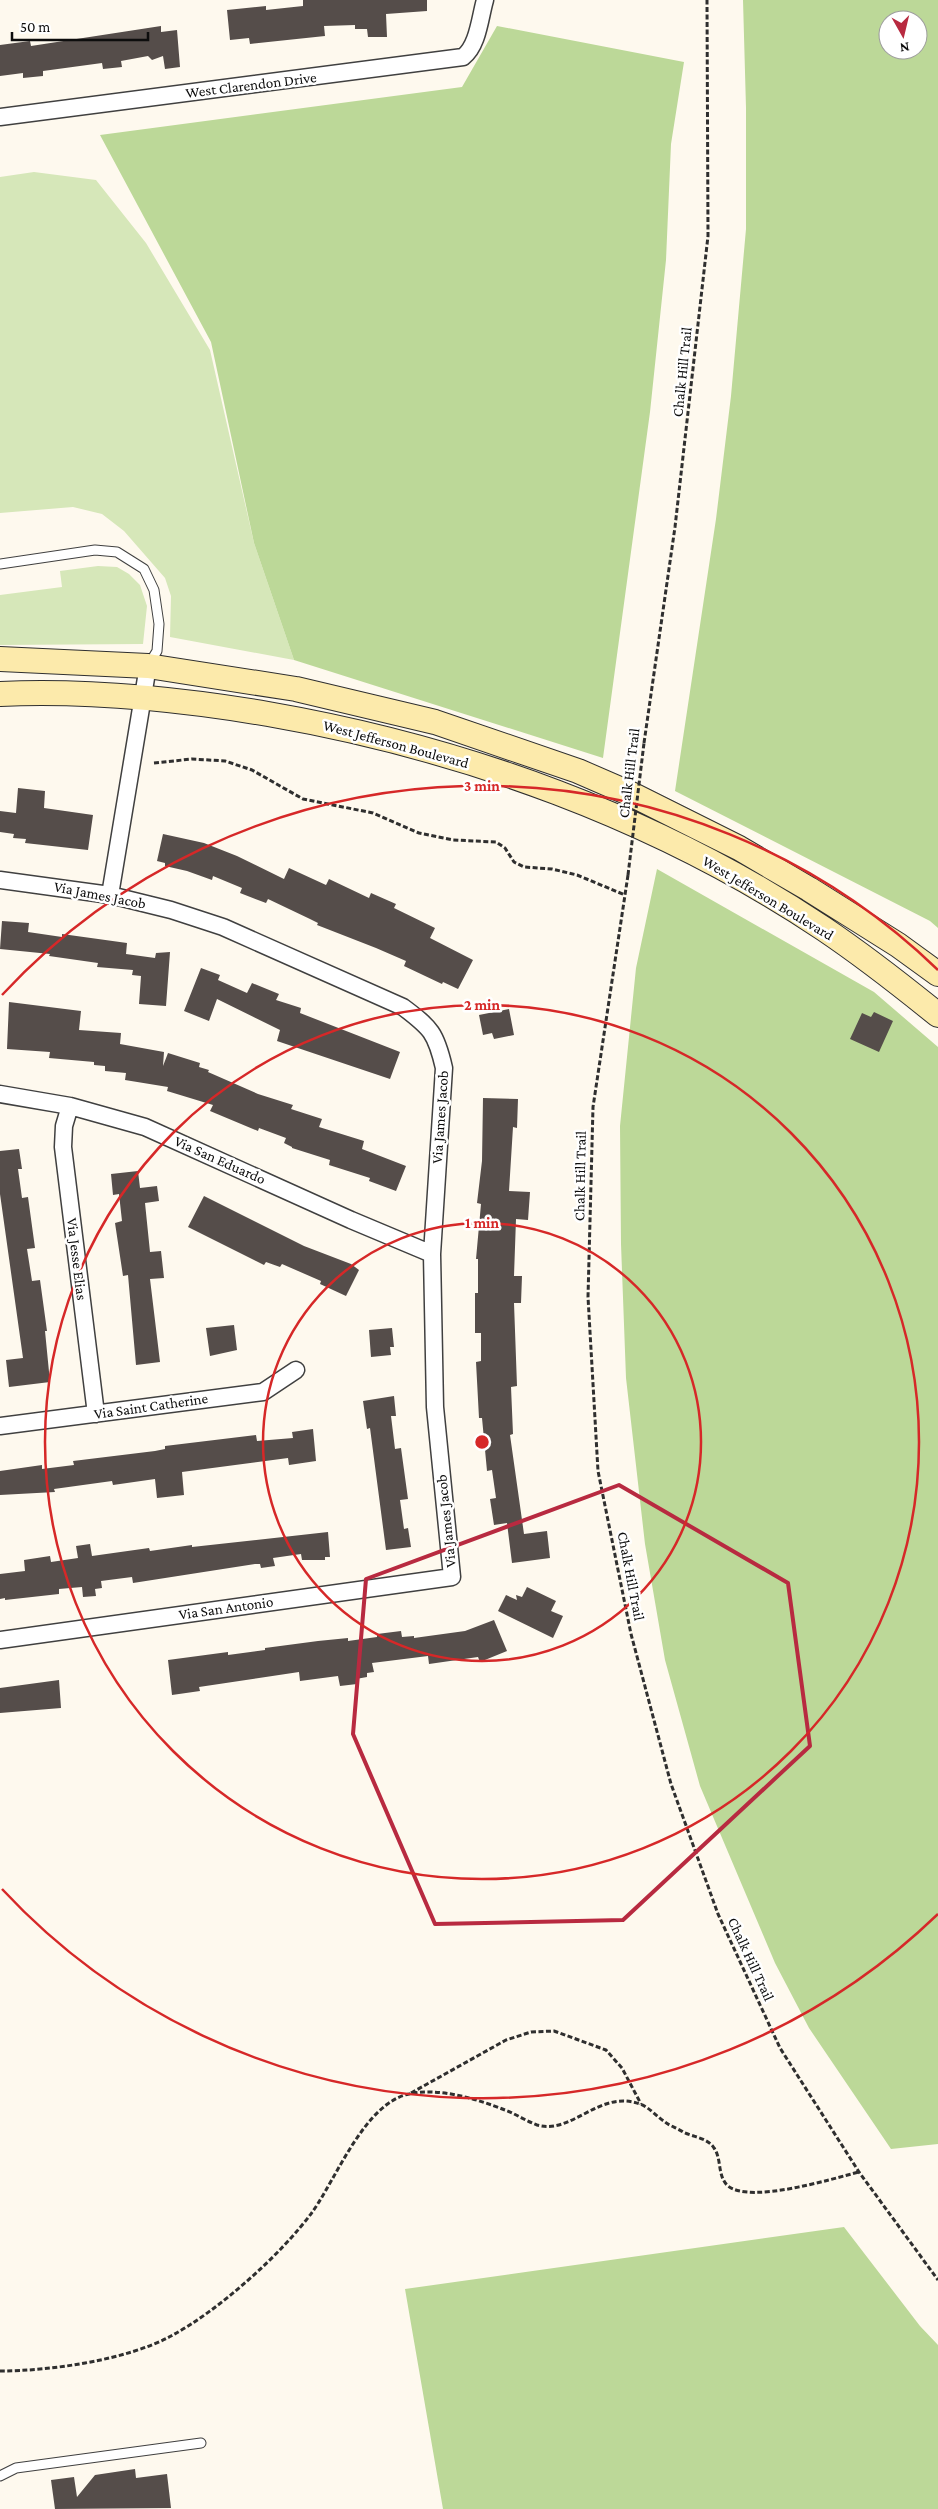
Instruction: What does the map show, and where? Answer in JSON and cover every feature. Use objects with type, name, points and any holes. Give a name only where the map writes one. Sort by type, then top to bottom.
[{"type":"main road","name":"West Jefferson Boulevard","points":[[0,659],[148,666],[296,689],[435,722],[569,768],[631,794],[740,848],[898,944],[938,974]]},
{"type":"main road","name":"West Jefferson Boulevard","points":[[0,694],[46,692],[144,696],[214,705],[336,726],[413,745],[496,770],[626,820],[724,870],[823,928],[886,973],[938,1015]]},
{"type":"main road","points":[[823,928],[836,906]]},
{"type":"street","name":"West Clarendon Drive","points":[[0,117],[463,57],[468,53],[485,0]]},
{"type":"street","points":[[110,895],[148,666]]},
{"type":"street","name":"Via James Jacob","points":[[0,880],[110,895],[223,927],[403,1007],[429,1027],[439,1046],[444,1068],[432,1254],[435,1408],[452,1577]]},
{"type":"street","name":"Via San Eduardo","points":[[0,1094],[70,1106],[145,1127],[351,1220],[432,1254]]},
{"type":"street","name":"Via Jesse Elias","points":[[70,1106],[64,1126],[62,1147],[96,1414]]},
{"type":"street","name":"Via Saint Catherine","points":[[0,1426],[263,1392],[296,1370]]},
{"type":"street","name":"Via San Antonio","points":[[0,1640],[452,1577]]},
{"type":"lane","points":[[0,564],[95,550],[117,552],[144,569],[154,590],[159,624],[157,651],[148,666]]},
{"type":"lane","points":[[0,2476],[16,2468],[201,2444]]},
{"type":"path","name":"Chalk Hill Trail","points":[[707,0],[708,236],[676,527],[644,743],[628,875],[593,1107],[588,1297],[598,1471],[631,1634],[671,1784],[718,1914],[780,2048],[859,2172],[938,2280]]},
{"type":"path","points":[[154,764],[192,759],[225,761],[252,770],[303,799],[373,813],[418,833],[453,840],[496,842],[505,848],[514,862],[524,867],[552,869],[577,875],[625,895]]},
{"type":"path","points":[[0,2371],[92,2361],[134,2351],[171,2336],[209,2310],[284,2247],[312,2212],[369,2122],[395,2098],[410,2093],[506,2040],[531,2032],[554,2031],[606,2050],[622,2068],[641,2104],[665,2122],[714,2146],[725,2182],[731,2188],[742,2192],[771,2192],[859,2172]]},
{"type":"path","points":[[410,2093],[436,2093],[475,2100],[507,2110],[538,2125],[553,2127],[568,2122],[599,2105],[621,2101],[641,2104]]},
{"type":"highlighted area","points":[[619,1485],[788,1583],[810,1746],[623,1920],[435,1924],[353,1734],[366,1579]]},
{"type":"green space","points":[[743,0],[938,0],[938,928],[930,921],[675,791],[716,519],[731,396],[746,229],[746,108]]},
{"type":"green space","points":[[497,26],[684,62],[671,144],[666,260],[650,412],[603,758],[294,660],[254,543],[211,342],[100,135],[462,87]]},
{"type":"green space","points":[[34,172],[96,180],[146,243],[210,350],[254,543],[294,660],[170,637],[171,596],[165,578],[124,531],[102,514],[73,507],[0,513],[0,177]]},
{"type":"green space","points":[[98,566],[117,567],[129,574],[140,585],[147,606],[143,644],[0,645],[0,595],[62,587],[60,571]]},
{"type":"green space","points":[[657,869],[874,992],[938,1047],[938,2144],[891,2149],[809,2028],[775,1963],[700,1786],[665,1660],[645,1544],[626,1378],[621,1244],[620,1126],[636,968]]},
{"type":"green space","points":[[844,2227],[920,2326],[938,2345],[938,2509],[443,2509],[405,2289]]},
{"type":"building","points":[[303,0],[427,0],[427,11],[386,14],[387,37],[368,37],[367,29],[355,29],[355,25],[324,26],[325,36],[250,44],[249,38],[230,40],[227,10],[266,6],[266,10],[303,6]]},
{"type":"building","points":[[161,26],[161,32],[177,30],[180,67],[165,69],[163,56],[152,60],[148,56],[121,61],[122,67],[103,69],[102,63],[43,71],[43,76],[23,78],[23,73],[0,76],[0,45],[30,41],[31,46]]},
{"type":"building","points":[[18,788],[45,791],[44,808],[93,815],[88,850],[25,843],[26,839],[13,838],[14,834],[0,832],[0,811],[16,813]]},
{"type":"building","points":[[163,834],[204,843],[237,856],[284,879],[289,868],[326,885],[329,879],[369,898],[371,893],[396,904],[394,908],[435,928],[430,938],[473,960],[458,989],[443,982],[442,984],[404,966],[406,961],[317,925],[318,923],[268,899],[266,903],[240,893],[242,888],[213,876],[212,880],[165,866],[165,863],[157,861]]},
{"type":"building","points":[[2,921],[29,923],[28,932],[62,937],[62,934],[127,943],[126,954],[155,958],[156,953],[170,952],[166,1006],[139,1004],[141,976],[132,975],[133,970],[97,967],[98,963],[49,956],[50,954],[0,949]]},
{"type":"building","points":[[201,968],[220,975],[218,980],[247,993],[252,983],[279,994],[276,1000],[301,1008],[300,1013],[400,1052],[390,1079],[277,1041],[280,1030],[217,999],[209,1021],[184,1011]]},
{"type":"building","points":[[9,1002],[81,1011],[79,1030],[121,1033],[120,1044],[164,1052],[163,1066],[168,1053],[200,1063],[199,1067],[209,1070],[208,1072],[258,1094],[293,1105],[291,1109],[322,1119],[319,1127],[364,1141],[362,1149],[406,1166],[396,1191],[369,1181],[370,1178],[329,1165],[330,1160],[292,1148],[284,1143],[286,1138],[259,1128],[258,1131],[210,1111],[213,1105],[167,1091],[168,1087],[125,1080],[126,1073],[105,1071],[105,1066],[94,1065],[94,1062],[49,1058],[50,1052],[7,1049]]},
{"type":"building","points":[[509,1009],[514,1035],[494,1039],[492,1033],[483,1035],[479,1015]]},
{"type":"building","points":[[874,1012],[893,1021],[879,1052],[850,1039],[862,1013],[871,1017]]},
{"type":"building","points":[[483,1098],[518,1099],[517,1128],[513,1127],[509,1191],[530,1192],[528,1220],[516,1219],[514,1276],[522,1276],[521,1303],[514,1303],[517,1386],[511,1387],[513,1434],[510,1435],[524,1534],[547,1531],[550,1558],[512,1563],[507,1523],[494,1525],[490,1499],[496,1498],[492,1470],[487,1471],[482,1418],[479,1418],[476,1362],[481,1361],[481,1333],[475,1333],[475,1293],[478,1293],[478,1259],[476,1259],[481,1204],[477,1203],[482,1161]]},
{"type":"building","points":[[19,1149],[22,1169],[18,1169],[22,1198],[28,1197],[35,1248],[27,1249],[32,1281],[40,1280],[47,1331],[45,1331],[50,1382],[9,1387],[6,1360],[23,1358],[0,1194],[0,1151]]},
{"type":"building","points":[[138,1171],[140,1188],[157,1186],[159,1201],[145,1203],[150,1252],[161,1251],[164,1278],[150,1279],[160,1362],[136,1365],[128,1275],[123,1276],[115,1223],[122,1221],[119,1194],[113,1195],[111,1174]]},
{"type":"building","points":[[204,1196],[304,1246],[351,1264],[359,1270],[346,1296],[320,1284],[321,1281],[282,1264],[280,1267],[266,1262],[264,1265],[188,1227]]},
{"type":"building","points":[[234,1325],[237,1350],[210,1356],[206,1328]]},
{"type":"building","points":[[392,1328],[394,1347],[390,1347],[391,1355],[371,1357],[369,1330]]},
{"type":"building","points":[[394,1396],[396,1416],[391,1416],[395,1449],[401,1448],[408,1499],[400,1500],[404,1529],[408,1528],[411,1547],[386,1550],[370,1428],[367,1429],[363,1401]]},
{"type":"building","points":[[313,1429],[316,1461],[289,1465],[288,1458],[182,1472],[184,1495],[157,1498],[155,1479],[113,1485],[112,1481],[54,1489],[55,1492],[0,1495],[0,1471],[42,1465],[42,1469],[74,1465],[73,1461],[155,1451],[165,1449],[165,1446],[256,1435],[257,1441],[293,1438],[292,1432]]},
{"type":"building","points":[[328,1532],[330,1557],[325,1557],[325,1560],[302,1560],[301,1554],[273,1558],[275,1566],[261,1568],[260,1564],[255,1564],[133,1583],[132,1577],[101,1581],[102,1588],[95,1589],[96,1596],[83,1597],[82,1587],[59,1589],[59,1594],[0,1599],[0,1574],[25,1571],[24,1560],[50,1556],[51,1562],[78,1558],[76,1546],[90,1544],[92,1556],[149,1548],[150,1551],[192,1545],[192,1547]]},
{"type":"building","points":[[527,1587],[556,1601],[551,1611],[563,1616],[553,1638],[498,1611],[506,1595],[517,1600],[516,1595],[522,1597]]},
{"type":"building","points":[[494,1620],[507,1651],[480,1662],[478,1657],[429,1664],[428,1656],[372,1663],[374,1672],[367,1673],[367,1677],[356,1679],[357,1684],[340,1686],[338,1676],[300,1681],[299,1672],[199,1687],[200,1691],[172,1695],[168,1660],[228,1652],[228,1655],[318,1641],[348,1638],[348,1641],[377,1637],[377,1634],[401,1631],[402,1637],[414,1636],[414,1638],[465,1631]]},
{"type":"building","points":[[59,1680],[61,1708],[0,1713],[0,1688]]},
{"type":"building","points":[[135,2469],[136,2478],[167,2474],[171,2508],[55,2509],[51,2480],[74,2477],[77,2497],[95,2475]]}]
